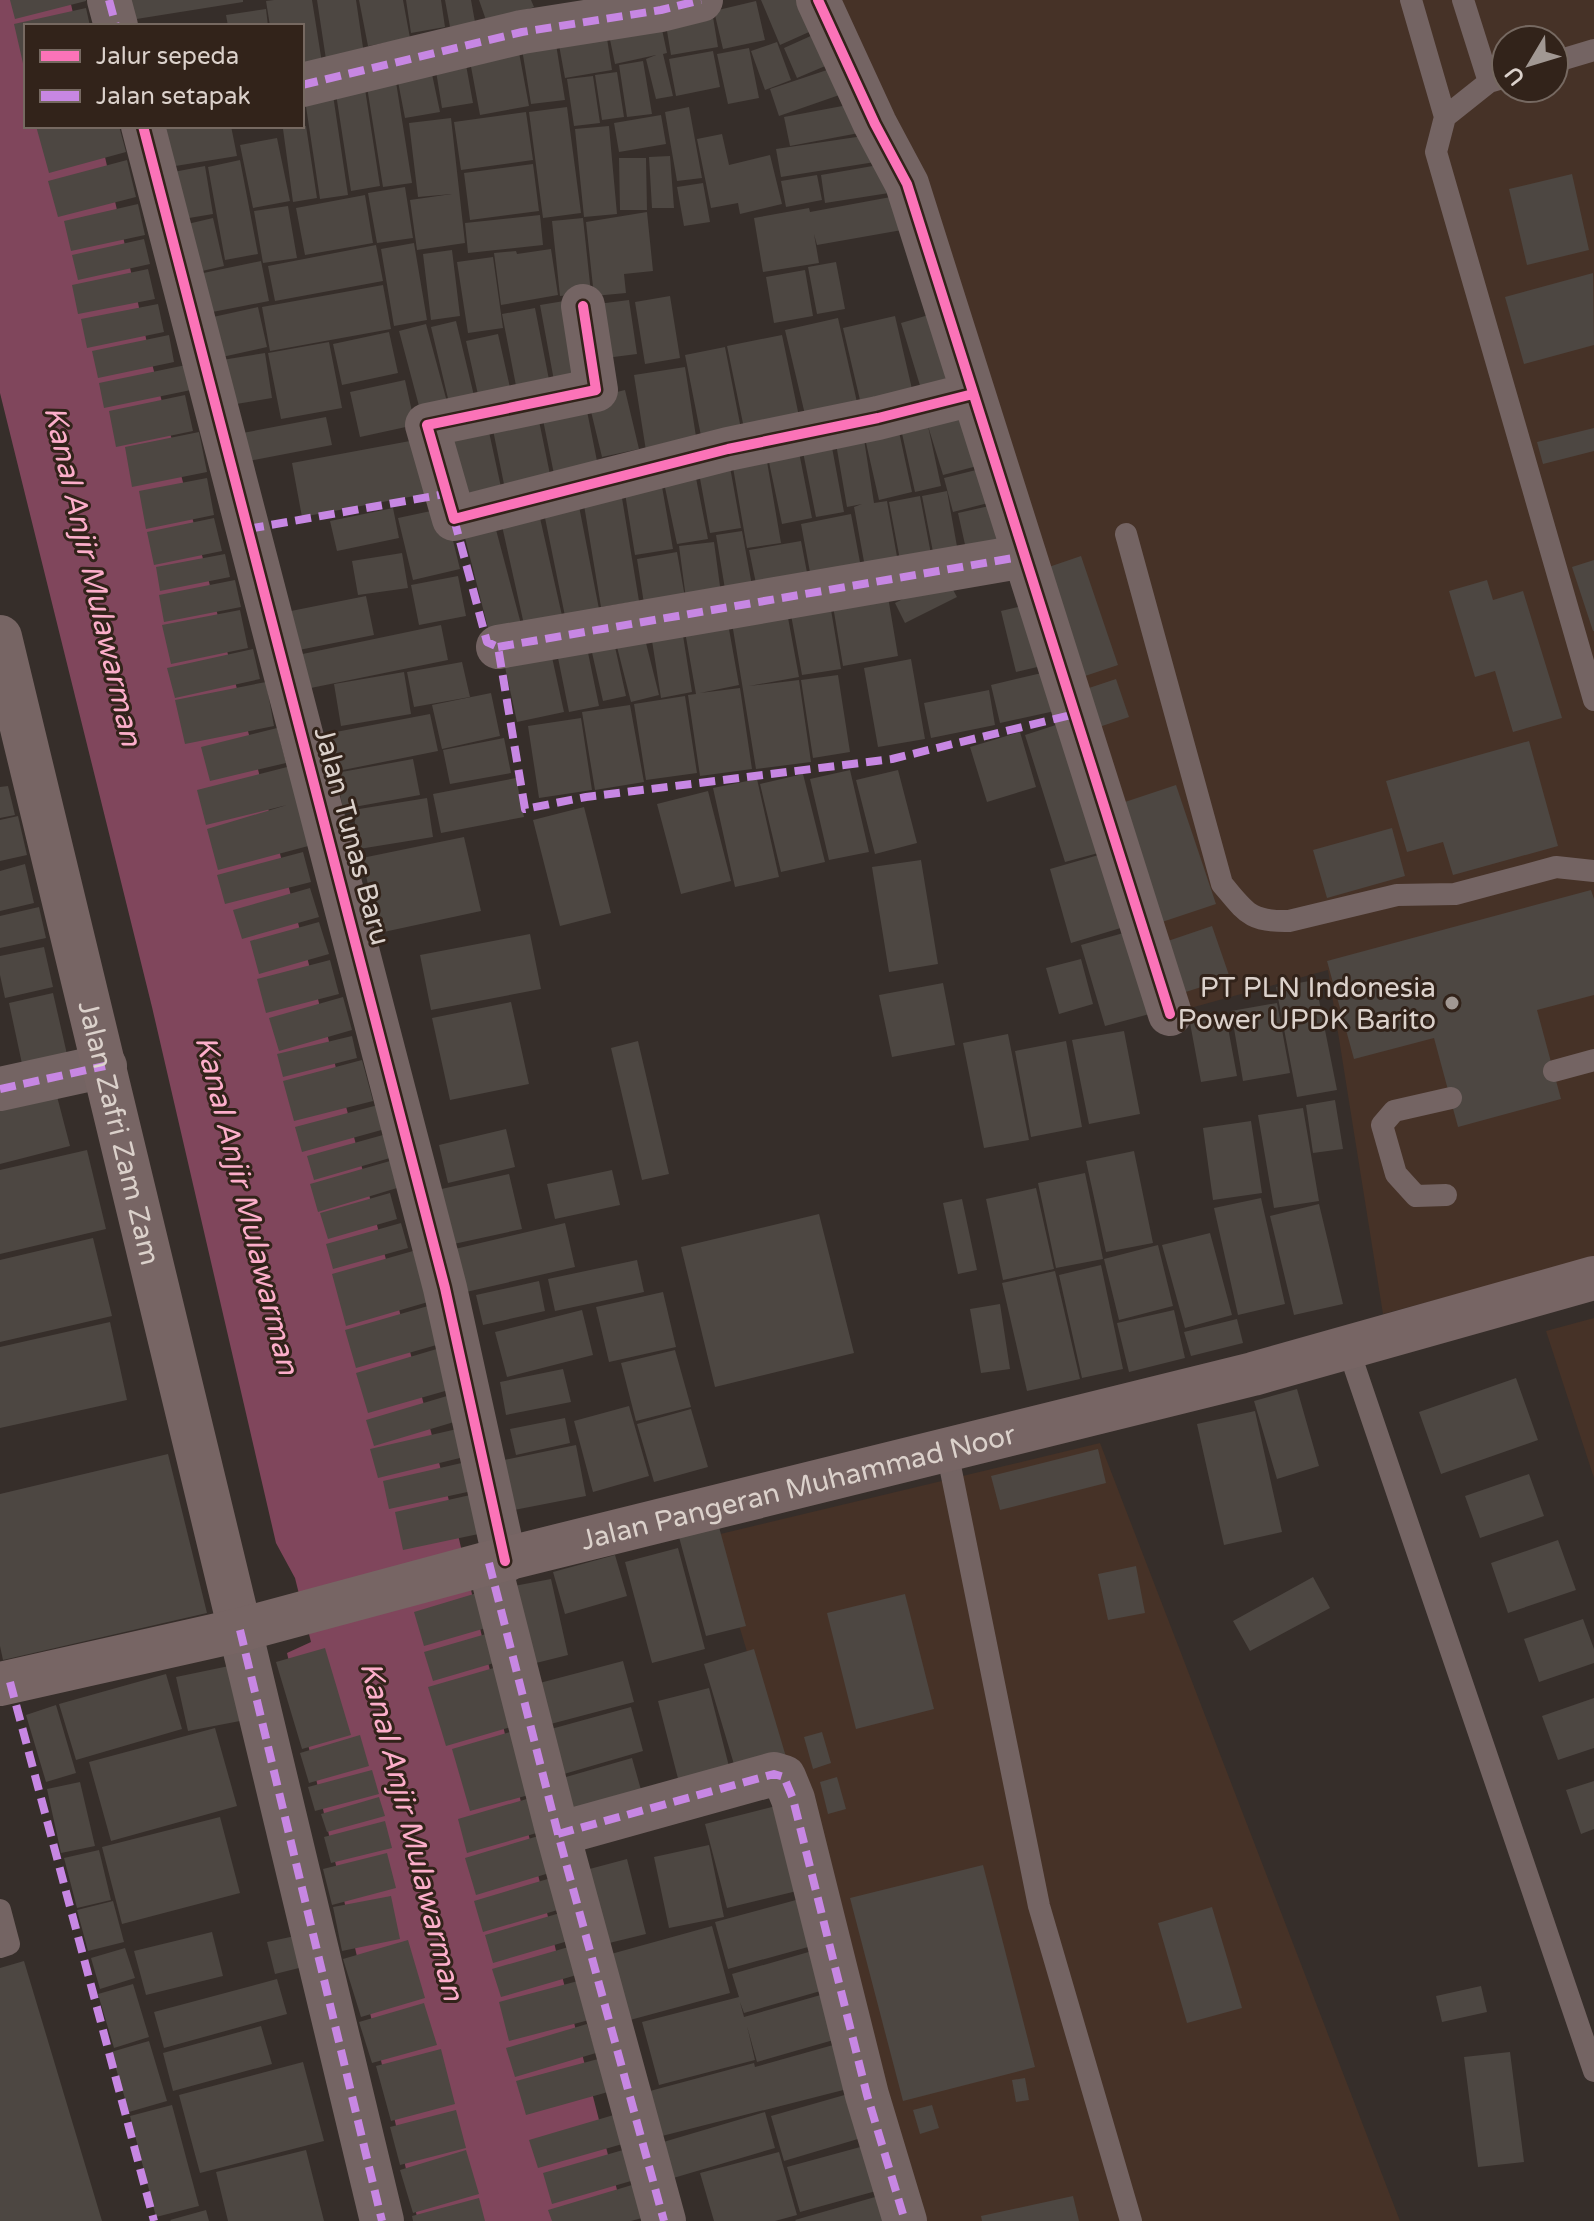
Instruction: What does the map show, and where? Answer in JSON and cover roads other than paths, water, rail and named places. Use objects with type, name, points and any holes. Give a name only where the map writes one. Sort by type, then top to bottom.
[{"type":"main road","name":"Jalan Zafri Zam Zam","points":[[0,637],[13,750],[105,1066],[255,1626]]},
{"type":"main road","name":"Jalan Pangeran Muhammad Noor","points":[[0,1684],[255,1626],[490,1563],[947,1451],[1348,1348],[1594,1278]]},
{"type":"street","points":[[109,0],[115,24]]},
{"type":"street","points":[[304,85],[522,32],[661,10],[701,0]]},
{"type":"street","points":[[818,0],[875,124],[907,184],[1170,1014]]},
{"type":"street","name":"Jalan Tunas Baru","points":[[144,128],[445,1288],[490,1563],[558,1834],[664,2221]]},
{"type":"street","points":[[583,306],[596,390],[427,425],[454,519],[728,449],[878,418],[973,394]]},
{"type":"street","points":[[498,647],[1025,556]]},
{"type":"street","points":[[0,1089],[105,1066]]},
{"type":"street","points":[[255,1626],[382,2221]]},
{"type":"street","points":[[558,1834],[774,1774],[784,1777],[793,1799],[867,2095],[905,2221]]},
{"type":"lane","points":[[1411,0],[1445,117],[1436,152],[1594,700]]},
{"type":"lane","points":[[1463,0],[1490,61]]},
{"type":"lane","points":[[1570,57],[1594,50]]},
{"type":"lane","points":[[1445,117],[1490,85]]},
{"type":"lane","points":[[1126,534],[1222,884],[1248,915],[1272,922],[1289,921],[1397,895],[1455,894],[1556,867],[1594,871]]},
{"type":"lane","points":[[1554,1071],[1594,1060]]},
{"type":"lane","points":[[1446,1195],[1416,1196],[1396,1174],[1382,1125],[1394,1111],[1451,1098]]},
{"type":"lane","points":[[1348,1348],[1594,2071]]},
{"type":"lane","points":[[947,1451],[1039,1906],[1131,2221]]},
{"type":"lane","points":[[0,1910],[9,1944],[0,1947]]},
{"type":"water","name":"Kanal Anjir Mulawarman","points":[[0,0],[70,0],[76,24],[24,24],[24,128],[98,128],[150,356],[459,1539],[561,1972],[625,2221],[418,2221],[287,1653],[311,1642],[295,1578],[276,1543],[152,1007],[0,393]]},
{"type":"place","name":"PT PLN Indonesia Power UPDK Barito","points":[[1452,1003]]}]
